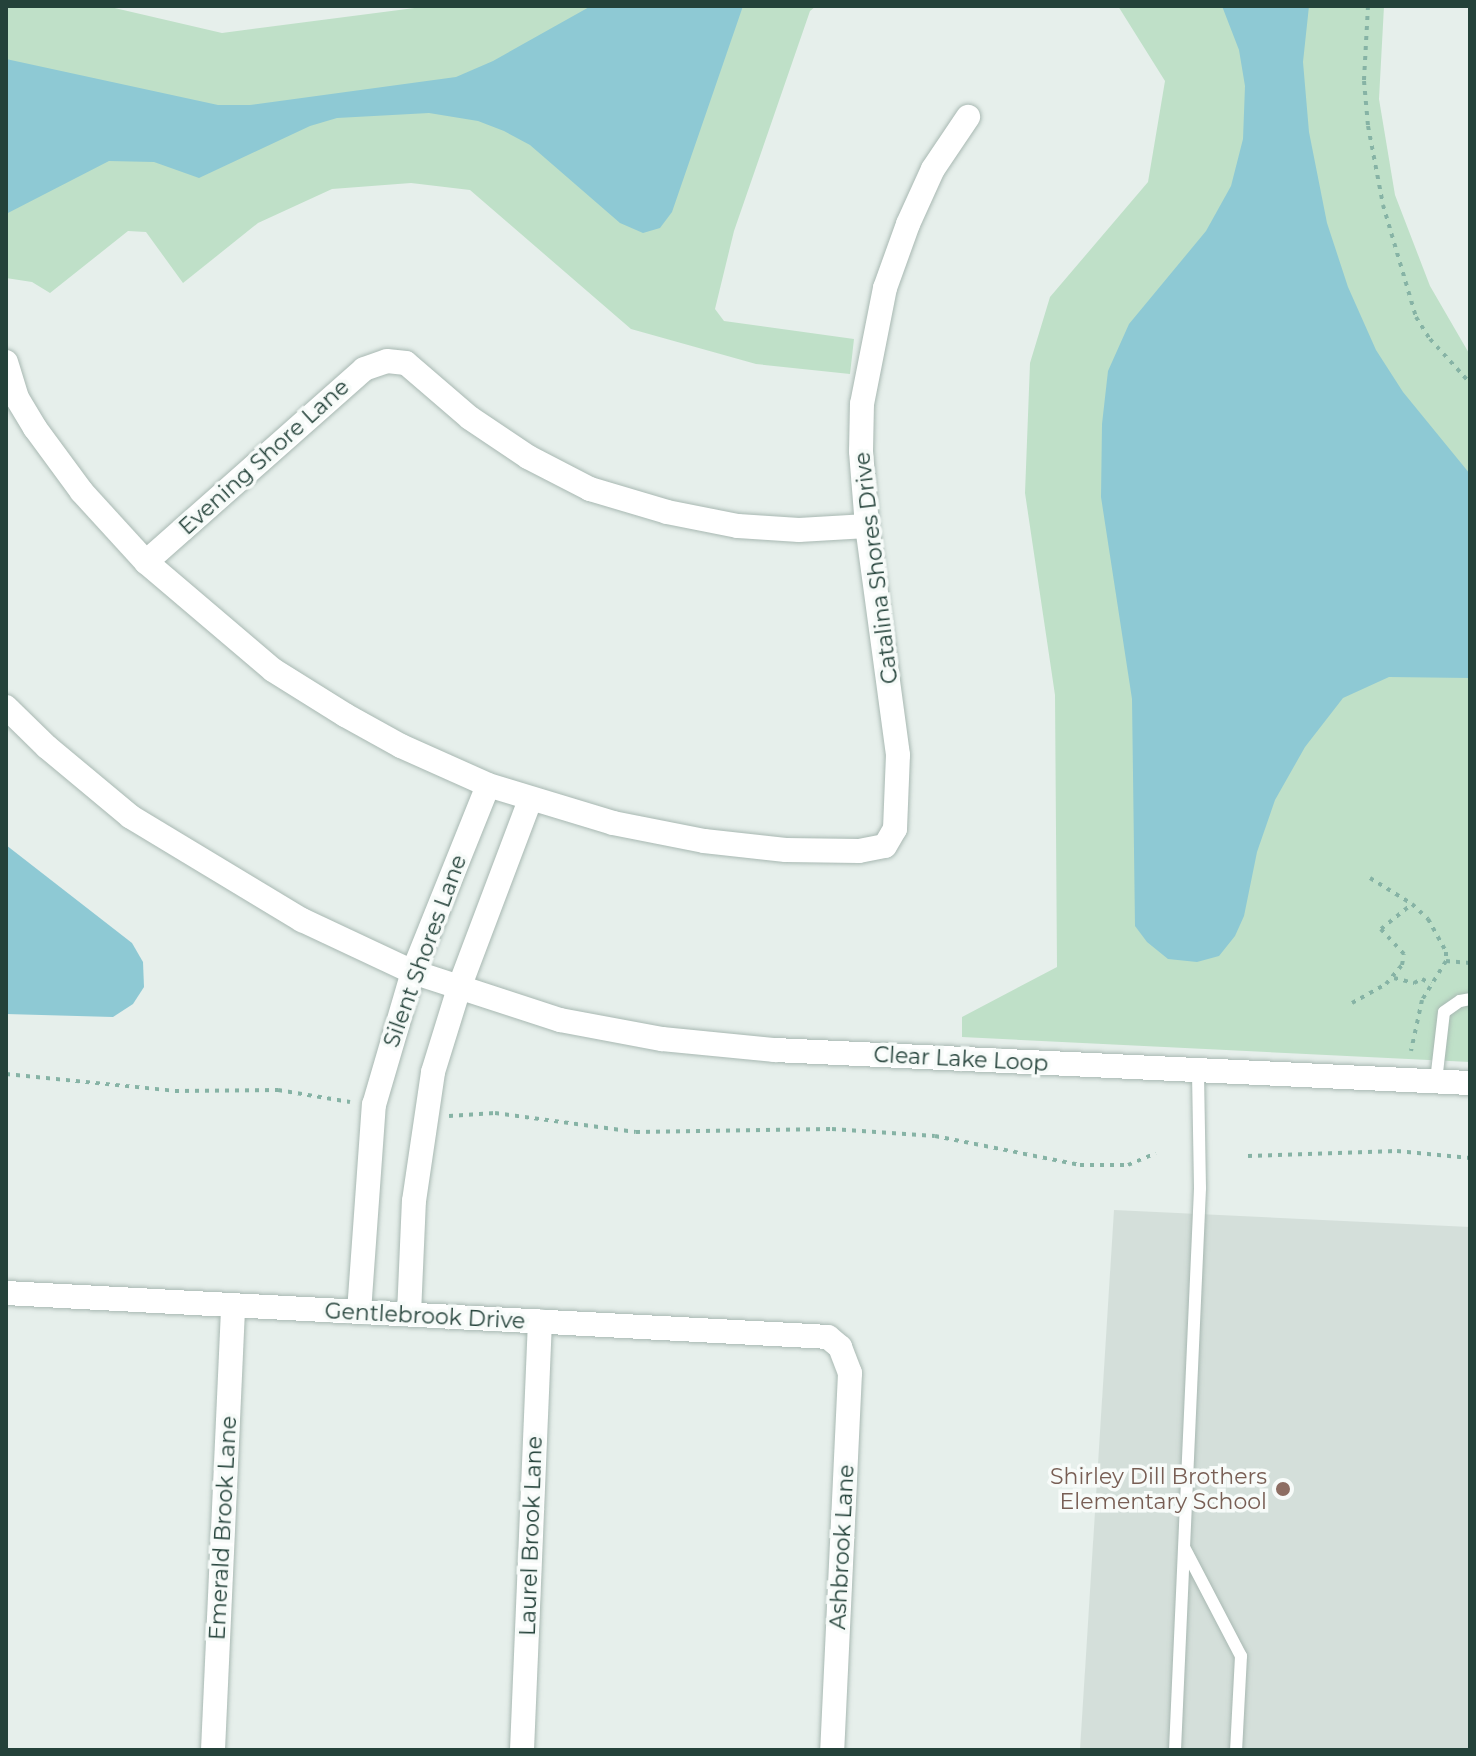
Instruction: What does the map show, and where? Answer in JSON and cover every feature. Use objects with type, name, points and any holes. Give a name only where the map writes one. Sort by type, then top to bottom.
[{"type":"street","name":"Catalina Shores Drive","points":[[530,800],[613,823],[704,841],[786,850],[859,851],[885,846],[895,829],[898,755],[867,526],[861,451],[862,404],[881,303],[908,224],[933,169],[968,117]]},
{"type":"street","name":"Evening Shore Lane","points":[[146,562],[364,369],[387,361],[406,363],[470,418],[528,457],[590,489],[667,512],[738,526],[799,530],[867,526]]},
{"type":"street","points":[[6,362],[17,398],[82,492],[146,562],[273,670],[401,746],[530,800]]},
{"type":"street","name":"Clear Lake Loop","points":[[6,707],[47,747],[131,817],[302,920],[413,972],[560,1020],[662,1039],[775,1050],[1470,1083]]},
{"type":"street","name":"Silent Shores Lane","points":[[359,1312],[374,1105],[413,972],[488,785]]},
{"type":"street","name":"Silent Shores Lane","points":[[409,1314],[414,1201],[433,1072],[459,988],[530,800]]},
{"type":"street","name":"Gentlebrook Drive","points":[[6,1293],[805,1334],[828,1337],[840,1347]]},
{"type":"street","name":"Emerald Brook Lane","points":[[213,1750],[233,1307]]},
{"type":"street","name":"Laurel Brook Lane","points":[[522,1750],[540,1321]]},
{"type":"street","name":"Ashbrook Lane","points":[[832,1750],[850,1373],[840,1347]]},
{"type":"lane","points":[[1436,1081],[1444,1012],[1460,1001],[1470,999]]},
{"type":"lane","points":[[1175,1750],[1200,1176],[1198,1071]]},
{"type":"lane","points":[[1184,1546],[1241,1656],[1236,1750]]},
{"type":"path","points":[[1368,6],[1364,81],[1368,126],[1383,205],[1416,317],[1430,339],[1470,383]]},
{"type":"path","points":[[1370,878],[1412,904],[1440,936],[1446,961],[1431,984],[1415,1021],[1411,1051]]},
{"type":"path","points":[[1352,1003],[1394,978],[1404,954],[1381,929],[1412,904]]},
{"type":"path","points":[[1446,961],[1470,963]]},
{"type":"path","points":[[1394,978],[1414,983],[1422,979],[1431,984]]},
{"type":"path","points":[[6,1074],[175,1091],[278,1090],[356,1103]]},
{"type":"path","points":[[455,1117],[495,1113],[636,1132],[832,1129],[935,1136],[1080,1165],[1128,1165],[1156,1153]]},
{"type":"path","points":[[1248,1156],[1397,1151],[1470,1158]]},
{"type":"shaded area","name":"Shirley Dill Brothers Elementary School","points":[[1114,1210],[1470,1227],[1470,1750],[1080,1750]]},
{"type":"green space","points":[[6,6],[106,6],[222,33],[430,6],[816,6],[810,11],[734,231],[715,309],[724,321],[854,339],[850,374],[756,364],[631,329],[470,190],[411,183],[332,189],[258,223],[183,283],[146,232],[128,231],[50,293],[32,282],[6,278]]},
{"type":"green space","points":[[1118,6],[1384,6],[1379,99],[1395,195],[1430,286],[1470,355],[1470,1062],[962,1037],[962,1017],[1057,967],[1055,695],[1025,493],[1030,363],[1050,297],[1148,182],[1165,81]]},
{"type":"water","points":[[591,6],[743,6],[672,212],[660,228],[643,233],[620,223],[530,145],[504,131],[478,121],[429,113],[337,118],[310,126],[199,178],[154,162],[109,161],[6,214],[6,59],[218,105],[250,105],[456,77],[493,61]]},
{"type":"water","points":[[1222,6],[1309,6],[1303,62],[1309,132],[1327,223],[1348,287],[1376,350],[1403,392],[1470,474],[1470,678],[1389,677],[1343,698],[1305,747],[1275,800],[1257,852],[1244,916],[1235,936],[1219,956],[1197,962],[1168,959],[1147,942],[1135,926],[1132,699],[1101,497],[1102,424],[1108,371],[1129,324],[1206,231],[1231,186],[1243,139],[1245,86],[1239,50]]},
{"type":"water","points":[[6,845],[132,943],[143,962],[144,987],[133,1004],[113,1017],[6,1014]]},
{"type":"place","name":"Shirley Dill Brothers Elementary School","points":[[1283,1489]]}]
